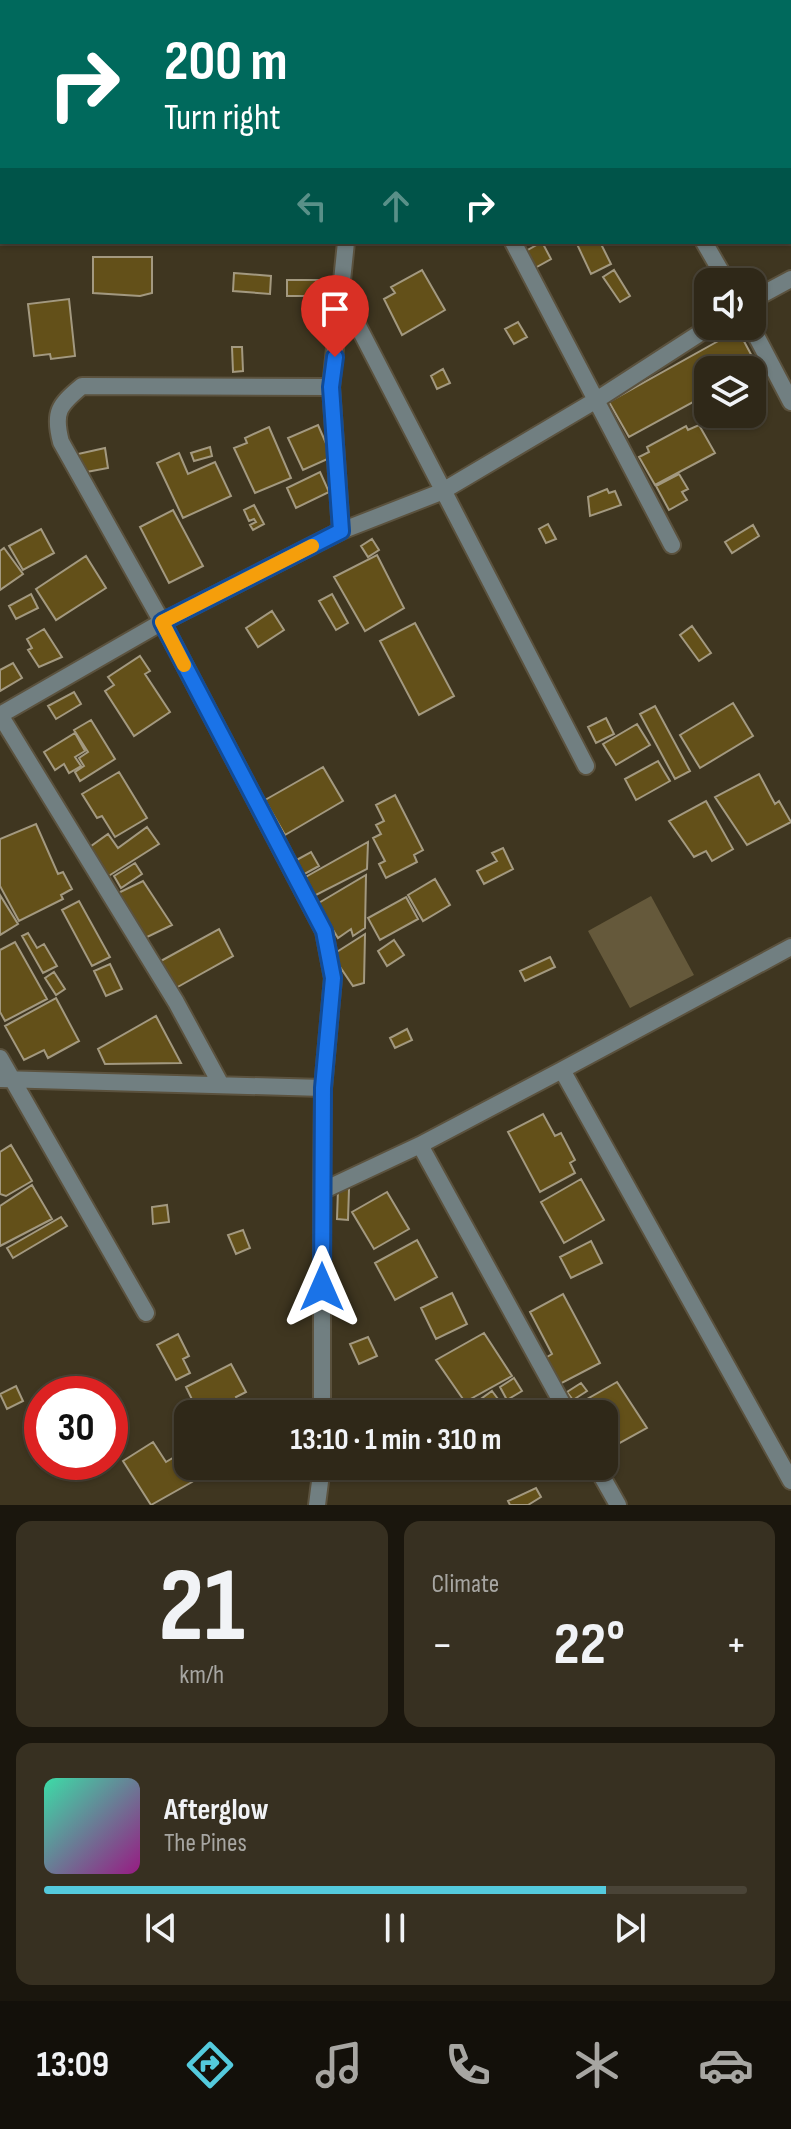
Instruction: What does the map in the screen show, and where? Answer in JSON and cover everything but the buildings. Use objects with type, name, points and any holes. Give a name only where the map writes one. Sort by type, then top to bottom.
[{"type":"street","points":[[341,531],[331,387],[343,297],[346,244]]},
{"type":"street","points":[[514,244],[672,545]]},
{"type":"street","points":[[705,244],[719,268]]},
{"type":"street","points":[[766,292],[791,279]]},
{"type":"street","points":[[343,297],[441,492],[586,766]]},
{"type":"street","points":[[220,1083],[176,1002],[0,715],[162,622],[341,531],[441,492],[598,399],[694,337]]},
{"type":"street","points":[[758,340],[791,402]]},
{"type":"street","points":[[322,1400],[323,1088],[333,978],[324,931],[162,622],[61,442],[55,423],[62,402],[82,386],[331,387]]},
{"type":"street","points":[[322,1191],[420,1145],[791,947]]},
{"type":"street","points":[[0,1058],[6,1079],[146,1313]]},
{"type":"street","points":[[562,1070],[791,1481]]},
{"type":"street","points":[[6,1079],[323,1088]]},
{"type":"street","points":[[420,1145],[560,1400]]},
{"type":"street","points":[[317,1505],[320,1480]]},
{"type":"street","points":[[604,1480],[618,1505]]},
{"type":"shaded area","points":[[651,896],[694,975],[630,1008],[588,931]]},
{"type":"slow traffic","points":[[184,665],[162,622],[312,546]]},
{"type":"route","points":[[322,1287],[323,1088],[333,978],[324,931],[162,622],[341,531],[331,387],[335,357]]}]
